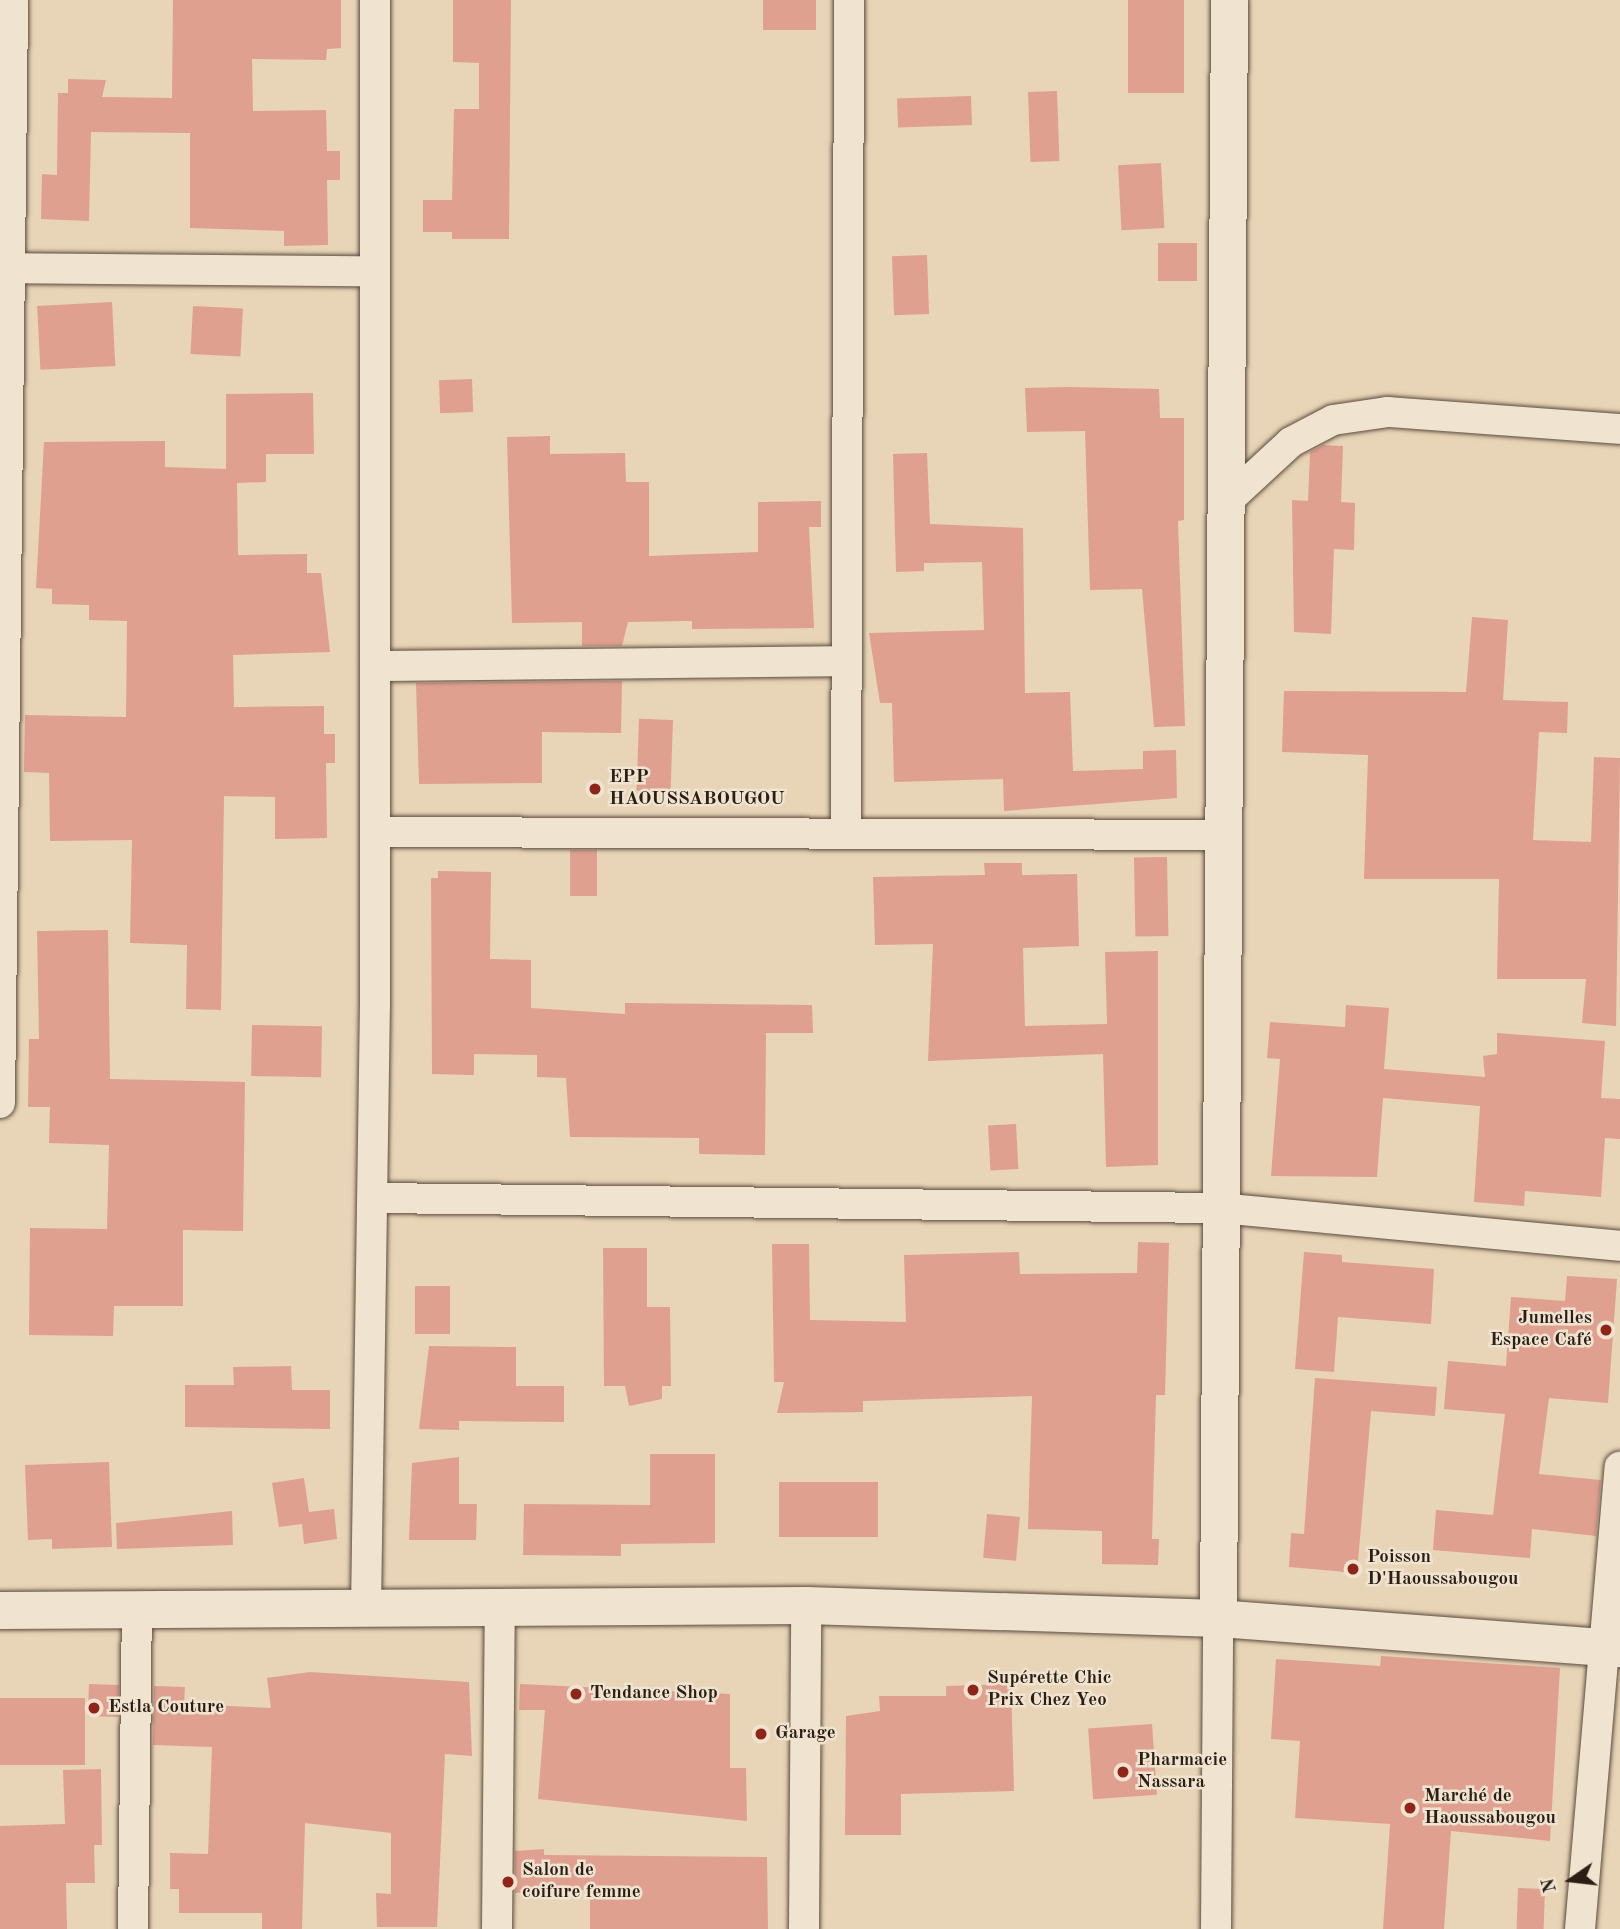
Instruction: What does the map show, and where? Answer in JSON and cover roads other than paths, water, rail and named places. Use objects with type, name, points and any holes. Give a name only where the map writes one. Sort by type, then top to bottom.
[{"type":"street","points":[[0,1103],[4,268],[13,0]]},
{"type":"street","points":[[366,1609],[374,1198],[376,832],[372,271],[375,0]]},
{"type":"street","points":[[846,831],[849,0]]},
{"type":"street","points":[[1216,1929],[1221,835],[1229,0]]},
{"type":"street","points":[[4,268],[372,271]]},
{"type":"street","points":[[1224,503],[1291,442],[1333,420],[1388,412],[1620,429]]},
{"type":"street","points":[[375,666],[845,661]]},
{"type":"street","points":[[376,832],[846,831],[1221,835]]},
{"type":"street","points":[[374,1198],[1220,1208],[1620,1246]]},
{"type":"street","points":[[1580,1929],[1611,1647],[1620,1467]]},
{"type":"street","points":[[804,1929],[806,1605]]},
{"type":"street","points":[[0,1610],[500,1609],[806,1605],[1218,1618],[1611,1647]]},
{"type":"street","points":[[497,1929],[500,1609]]},
{"type":"street","points":[[133,1929],[137,1610]]},
{"type":"place","name":"EPP HAOUSSABOUGOU","points":[[595,789]]},
{"type":"place","name":"Jumelles Espace Café","points":[[1606,1330]]},
{"type":"place","name":"Poisson D'Haoussabougou","points":[[1353,1569]]},
{"type":"place","name":"Supérette Chic Prix Chez Yeo","points":[[973,1690]]},
{"type":"place","name":"Tendance Shop","points":[[576,1694]]},
{"type":"place","name":"Estla Couture","points":[[94,1708]]},
{"type":"place","name":"Garage","points":[[761,1734]]},
{"type":"place","name":"Pharmacie Nassara","points":[[1123,1772]]},
{"type":"place","name":"Marché de Haoussabougou","points":[[1410,1808]]},
{"type":"place","name":"Salon de coifure femme","points":[[508,1882]]}]
